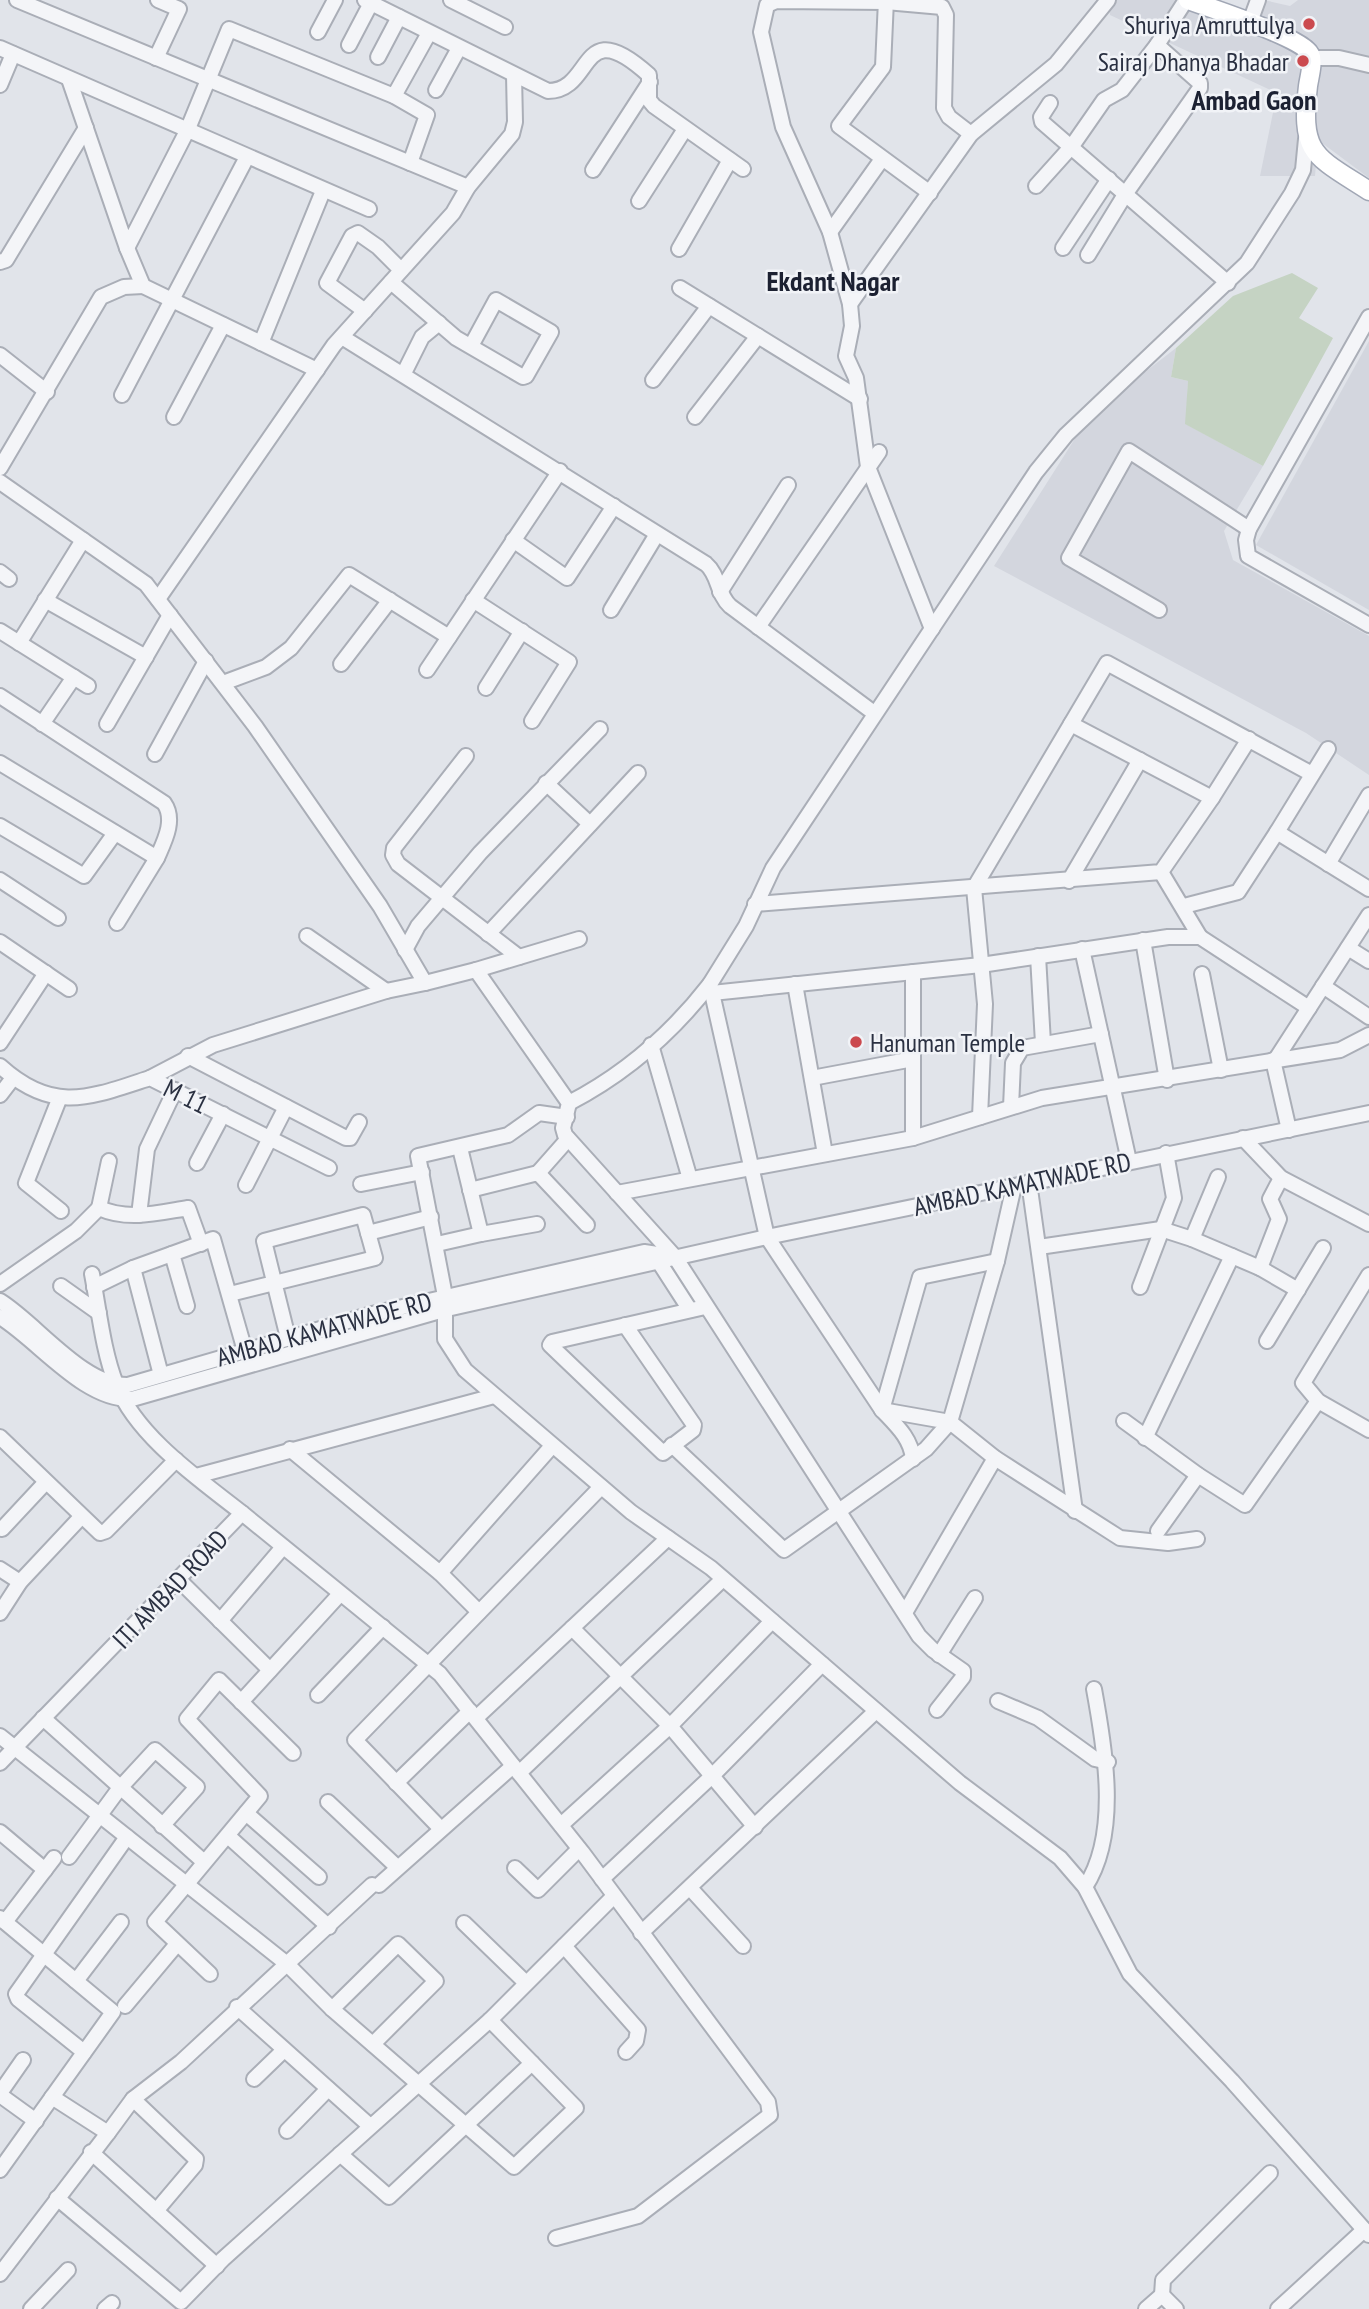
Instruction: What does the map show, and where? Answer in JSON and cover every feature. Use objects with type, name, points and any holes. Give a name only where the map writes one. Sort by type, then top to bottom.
[{"type":"main road","points":[[1187,0],[1250,22],[1299,44],[1311,58],[1305,109],[1306,139],[1320,157],[1369,191]]},
{"type":"street","points":[[17,0],[46,6],[156,58],[468,187]]},
{"type":"street","points":[[156,58],[179,9],[158,0]]},
{"type":"street","points":[[318,32],[335,0]]},
{"type":"street","points":[[451,0],[505,27]]},
{"type":"street","points":[[850,304],[971,134],[1056,64],[1108,0]]},
{"type":"street","points":[[1036,187],[1072,146],[1104,100],[1122,90],[1187,0]]},
{"type":"street","points":[[1250,22],[1258,0]]},
{"type":"street","points":[[932,629],[869,467],[855,372],[846,356],[852,326],[850,304],[830,232],[783,127],[761,32],[762,17],[767,5],[776,1],[886,1],[938,5],[945,9],[944,108],[949,117],[971,134]]},
{"type":"street","points":[[886,1],[883,67],[839,126],[930,193]]},
{"type":"street","points":[[349,45],[368,2],[544,90],[556,90],[599,52],[608,48],[646,72],[650,81],[651,103],[743,169]]},
{"type":"street","points":[[378,57],[399,18]]},
{"type":"street","points":[[127,248],[187,131],[229,29],[394,96],[427,115],[410,163]]},
{"type":"street","points":[[394,96],[429,33]]},
{"type":"street","points":[[1088,255],[1126,193],[1201,85],[1157,45]]},
{"type":"street","points":[[436,90],[459,48]]},
{"type":"street","points":[[0,85],[7,51],[369,209]]},
{"type":"street","points":[[1311,58],[1339,58],[1369,65]]},
{"type":"street","points":[[158,599],[317,370],[342,337],[453,213],[468,187],[514,128],[514,75]]},
{"type":"street","points":[[69,79],[127,248],[143,286]]},
{"type":"street","points":[[593,170],[650,81]]},
{"type":"street","points":[[1050,103],[1041,119],[1227,283]]},
{"type":"street","points":[[0,262],[6,260],[86,128]]},
{"type":"street","points":[[639,201],[685,129]]},
{"type":"street","points":[[1303,170],[1306,139]]},
{"type":"street","points":[[122,395],[247,157]]},
{"type":"street","points":[[1278,2309],[1366,2232],[1232,2081],[1130,1975],[1085,1887],[1060,1858],[960,1783],[723,1579],[601,1487],[465,1370],[445,1339],[446,1302],[418,1156],[508,1135],[540,1113],[568,1110],[682,1019],[711,989],[746,926],[773,867],[1056,446],[1227,283],[1259,245],[1303,170],[1320,157]]},
{"type":"street","points":[[830,232],[882,159]]},
{"type":"street","points":[[679,249],[730,160]]},
{"type":"street","points":[[1063,248],[1109,179]]},
{"type":"street","points":[[261,343],[323,191]]},
{"type":"street","points":[[365,311],[327,283],[352,236],[358,233],[374,244],[401,270]]},
{"type":"street","points":[[391,282],[471,346],[525,377],[551,332],[496,300],[471,346]]},
{"type":"street","points":[[0,468],[102,298],[124,287],[143,286],[317,370]]},
{"type":"street","points":[[680,288],[860,399]]},
{"type":"street","points":[[653,380],[709,306]]},
{"type":"street","points":[[1369,317],[1248,529],[1246,540],[1248,556],[1369,625]]},
{"type":"street","points":[[404,373],[422,337],[439,323]]},
{"type":"street","points":[[174,417],[223,325]]},
{"type":"street","points":[[695,417],[758,336]]},
{"type":"street","points":[[342,337],[404,373],[712,569],[720,592],[730,606],[874,713]]},
{"type":"street","points":[[0,355],[47,392]]},
{"type":"street","points":[[1159,610],[1069,558],[1129,451],[1248,529]]},
{"type":"street","points":[[758,627],[879,452]]},
{"type":"street","points":[[428,670],[560,471]]},
{"type":"street","points":[[0,482],[132,572],[158,599],[223,683],[380,906],[425,982]]},
{"type":"street","points":[[720,592],[788,485]]},
{"type":"street","points":[[513,540],[567,578],[614,506]]},
{"type":"street","points":[[611,610],[657,534]]},
{"type":"street","points":[[19,643],[83,540]]},
{"type":"street","points":[[223,683],[266,667],[292,648],[349,575],[449,637]]},
{"type":"street","points":[[45,600],[146,657]]},
{"type":"street","points":[[341,664],[390,600]]},
{"type":"street","points":[[473,600],[569,662],[532,721]]},
{"type":"street","points":[[107,724],[170,615]]},
{"type":"street","points":[[0,631],[88,686]]},
{"type":"street","points":[[486,688],[522,631]]},
{"type":"street","points":[[155,754],[206,661]]},
{"type":"street","points":[[980,1117],[985,1004],[974,888],[1107,663],[1312,774]]},
{"type":"street","points":[[42,724],[74,677]]},
{"type":"street","points":[[0,696],[164,803],[167,808],[169,827],[158,858],[117,923]]},
{"type":"street","points":[[1071,724],[1212,799]]},
{"type":"street","points":[[405,950],[418,926],[504,826],[600,729]]},
{"type":"street","points":[[755,904],[1161,872],[1212,799],[1249,739]]},
{"type":"street","points":[[1184,906],[1238,892],[1328,749]]},
{"type":"street","points":[[466,756],[393,852],[398,864],[519,957]]},
{"type":"street","points":[[1069,881],[1140,760]]},
{"type":"street","points":[[0,763],[158,858]]},
{"type":"street","points":[[488,934],[638,774]]},
{"type":"street","points":[[546,783],[590,824]]},
{"type":"street","points":[[1328,863],[1369,795]]},
{"type":"street","points":[[0,825],[84,876],[115,833]]},
{"type":"street","points":[[1277,832],[1369,889]]},
{"type":"street","points":[[1161,872],[1184,906],[1200,937],[1309,1008]]},
{"type":"street","points":[[0,881],[58,918]]},
{"type":"street","points":[[1289,1130],[1274,1059],[1369,915]]},
{"type":"street","points":[[307,936],[386,991]]},
{"type":"street","points":[[711,989],[795,985],[981,965],[1143,940],[1200,937]]},
{"type":"street","points":[[150,1078],[188,1056],[386,991],[476,970],[579,939]]},
{"type":"street","points":[[1143,940],[1167,1080]]},
{"type":"street","points":[[0,942],[69,989]]},
{"type":"street","points":[[1348,948],[1369,961]]},
{"type":"street","points":[[1082,949],[1129,1161]]},
{"type":"street","points":[[1038,956],[1043,1043]]},
{"type":"street","points":[[476,970],[568,1110],[563,1128],[568,1139],[675,1257],[838,1513],[906,1611],[919,1636],[964,1674],[937,1710]]},
{"type":"street","points":[[913,972],[913,1138]]},
{"type":"street","points":[[0,1043],[46,973]]},
{"type":"street","points":[[1202,974],[1221,1070]]},
{"type":"street","points":[[795,985],[825,1154]]},
{"type":"street","points":[[1323,986],[1369,1017]]},
{"type":"street","points":[[711,989],[767,1237],[882,1410],[908,1440],[913,1459]]},
{"type":"street","points":[[1011,1107],[1015,1056],[1022,1048],[1101,1034]]},
{"type":"street","points":[[617,1193],[913,1138],[1011,1107],[1112,1086],[1167,1080],[1340,1049],[1369,1035]]},
{"type":"street","points":[[651,1045],[690,1179]]},
{"type":"street","points":[[188,1056],[348,1139],[359,1122]]},
{"type":"street","points":[[812,1078],[913,1059]]},
{"type":"street","name":"M 11","points":[[0,1066],[13,1078],[45,1096],[90,1098],[150,1078],[329,1168]]},
{"type":"street","points":[[0,1095],[13,1078]]},
{"type":"street","points":[[139,1215],[147,1149],[175,1090]]},
{"type":"street","points":[[60,1097],[26,1183],[61,1211]]},
{"type":"street","points":[[246,1185],[286,1107]]},
{"type":"street","name":"AMBAD KAMATWADE RD","points":[[124,1399],[446,1302],[660,1262],[1166,1153],[1369,1113]]},
{"type":"street","points":[[197,1163],[223,1114]]},
{"type":"street","points":[[1243,1138],[1281,1178],[1369,1223]]},
{"type":"street","points":[[470,1190],[538,1173],[568,1139]]},
{"type":"street","points":[[460,1148],[481,1234]]},
{"type":"street","points":[[1140,1287],[1174,1198],[1166,1153]]},
{"type":"street","points":[[0,1284],[76,1231],[99,1208],[109,1161]]},
{"type":"street","points":[[361,1184],[422,1172]]},
{"type":"street","points":[[538,1173],[587,1225]]},
{"type":"street","points":[[1192,1238],[1218,1177]]},
{"type":"street","points":[[1260,1268],[1279,1219],[1270,1199],[1281,1178]]},
{"type":"street","points":[[1029,1182],[1075,1510]]},
{"type":"street","points":[[672,1445],[784,1550],[913,1459],[934,1443],[950,1422],[997,1261],[1014,1186]]},
{"type":"street","points":[[99,1208],[114,1215],[139,1215],[188,1208],[201,1244]]},
{"type":"street","points":[[230,1294],[274,1282],[375,1258],[362,1215],[264,1241],[274,1282],[288,1338]]},
{"type":"street","points":[[368,1233],[431,1217]]},
{"type":"street","points":[[437,1244],[537,1224]]},
{"type":"street","points":[[1039,1247],[1161,1229],[1192,1238],[1260,1268],[1298,1290]]},
{"type":"street","points":[[161,1375],[133,1268],[213,1239],[245,1350]]},
{"type":"street","points":[[1268,1341],[1323,1248]]},
{"type":"street","name":"AMBAD KAMATWADE RD","points":[[116,1385],[161,1375],[288,1338],[446,1302],[644,1252],[675,1257]]},
{"type":"street","points":[[172,1254],[187,1306]]},
{"type":"street","points":[[1145,1438],[1232,1256]]},
{"type":"street","points":[[882,1410],[920,1277],[997,1261]]},
{"type":"street","points":[[660,1262],[690,1310]]},
{"type":"street","name":"ITI AMBAD ROAD","points":[[0,1763],[180,1581],[242,1513],[176,1460],[124,1399],[116,1385],[93,1280],[133,1268]]},
{"type":"street","points":[[1369,1275],[1303,1383],[1318,1401],[1369,1430]]},
{"type":"street","points":[[61,1286],[99,1312]]},
{"type":"street","points":[[0,1301],[104,1394],[124,1399]]},
{"type":"street","points":[[625,1325],[694,1425],[693,1430],[663,1453],[550,1345],[625,1325],[705,1307]]},
{"type":"street","points":[[0,1317],[87,1378],[116,1385]]},
{"type":"street","points":[[196,1476],[494,1396]]},
{"type":"street","points":[[1124,1420],[1145,1438],[1245,1505],[1318,1401]]},
{"type":"street","points":[[882,1410],[950,1422],[995,1458],[1120,1538],[1168,1543],[1197,1539]]},
{"type":"street","points":[[0,1437],[96,1531],[106,1531],[176,1460]]},
{"type":"street","points":[[440,1573],[552,1446]]},
{"type":"street","points":[[289,1449],[440,1573],[479,1612]]},
{"type":"street","points":[[906,1611],[995,1458]]},
{"type":"street","points":[[1158,1531],[1198,1475]]},
{"type":"street","points":[[2,1529],[45,1483]]},
{"type":"street","points":[[441,1829],[355,1740],[601,1487]]},
{"type":"street","points":[[242,1513],[440,1674],[561,1825],[768,2102],[770,2115],[638,2216],[556,2238]]},
{"type":"street","points":[[0,1613],[20,1583],[81,1517]]},
{"type":"street","points":[[396,1783],[572,1628],[668,1538]]},
{"type":"street","points":[[220,1620],[283,1547]]},
{"type":"street","points":[[0,1569],[20,1583]]},
{"type":"street","points":[[0,2274],[133,2099],[181,2062],[237,2007],[375,1885],[516,1770],[723,1579]]},
{"type":"street","points":[[180,1581],[271,1670]]},
{"type":"street","points":[[241,1702],[340,1594]]},
{"type":"street","points":[[940,1655],[975,1598]]},
{"type":"street","points":[[561,1825],[670,1726],[772,1621]]},
{"type":"street","points":[[318,1695],[383,1627]]},
{"type":"street","points":[[572,1628],[670,1726],[755,1827]]},
{"type":"street","points":[[602,1879],[711,1777],[822,1664]]},
{"type":"street","points":[[210,1974],[155,1922],[260,1796],[187,1719],[219,1680],[293,1753]]},
{"type":"street","points":[[1085,1887],[1101,1856],[1108,1762],[1094,1689]]},
{"type":"street","points":[[998,1701],[1038,1718],[1095,1759],[1108,1762]]},
{"type":"street","points":[[641,1933],[876,1711]]},
{"type":"street","points":[[43,1718],[204,1862]]},
{"type":"street","points":[[0,1736],[287,1964],[332,2009],[514,2167],[576,2108],[490,2020]]},
{"type":"street","points":[[0,1938],[5,1922],[155,1750],[197,1787],[162,1826]]},
{"type":"street","points":[[328,1802],[397,1867]]},
{"type":"street","points":[[246,1813],[319,1877]]},
{"type":"street","points":[[0,1832],[56,1861]]},
{"type":"street","points":[[228,1836],[329,1927]]},
{"type":"street","points":[[84,2052],[18,2000],[19,1987],[127,1837]]},
{"type":"street","points":[[515,1868],[538,1891],[579,1849]]},
{"type":"street","points":[[690,1888],[743,1947]]},
{"type":"street","points":[[57,2198],[181,2302],[417,2083],[490,2020],[614,1896]]},
{"type":"street","points":[[0,2170],[113,2012],[5,1922]]},
{"type":"street","points":[[76,1981],[121,1922]]},
{"type":"street","points":[[464,1923],[526,1983]]},
{"type":"street","points":[[125,2006],[177,1944]]},
{"type":"street","points":[[332,2009],[398,1944],[436,1981],[373,2044]]},
{"type":"street","points":[[564,1946],[638,2030],[636,2042],[626,2052]]},
{"type":"street","points":[[237,2007],[370,2126]]},
{"type":"street","points":[[254,2079],[284,2050]]},
{"type":"street","points":[[23,2060],[0,2094],[36,2121]]},
{"type":"street","points":[[340,2154],[389,2197],[532,2063]]},
{"type":"street","points":[[287,2131],[328,2089]]},
{"type":"street","points":[[52,2097],[108,2133]]},
{"type":"street","points":[[133,2099],[197,2159],[195,2165],[156,2211]]},
{"type":"street","points":[[91,2152],[217,2266]]},
{"type":"street","points":[[1146,2309],[1162,2295],[1163,2280],[1270,2173]]},
{"type":"street","points":[[31,2309],[68,2270]]},
{"type":"street","points":[[1162,2295],[1176,2309]]},
{"type":"shaded area","points":[[1107,0],[1209,0],[1257,18],[1264,0],[1290,6],[1298,0],[1369,0],[1369,178],[1318,140],[1315,176],[1260,176],[1277,93],[1110,15]]},
{"type":"shaded area","points":[[1369,341],[1369,610],[1256,545]]},
{"type":"shaded area","points":[[1176,348],[1171,377],[1188,381],[1186,424],[1263,466],[1224,531],[1233,560],[1369,636],[1369,775],[1306,733],[994,566],[1076,437],[1145,372]]},
{"type":"green space","points":[[1292,273],[1318,288],[1299,318],[1333,338],[1263,466],[1185,424],[1188,381],[1171,377],[1176,348],[1233,296]]},
{"type":"place","name":"Shuriya Amruttulya","points":[[1309,24]]},
{"type":"place","name":"Sairaj Dhanya Bhadar","points":[[1303,61]]},
{"type":"place","name":"Hanuman Temple","points":[[856,1042]]},
{"type":"district","name":"Ambad Gaon","points":[[1254,99]]},
{"type":"district","name":"Ekdant Nagar","points":[[833,280]]}]
